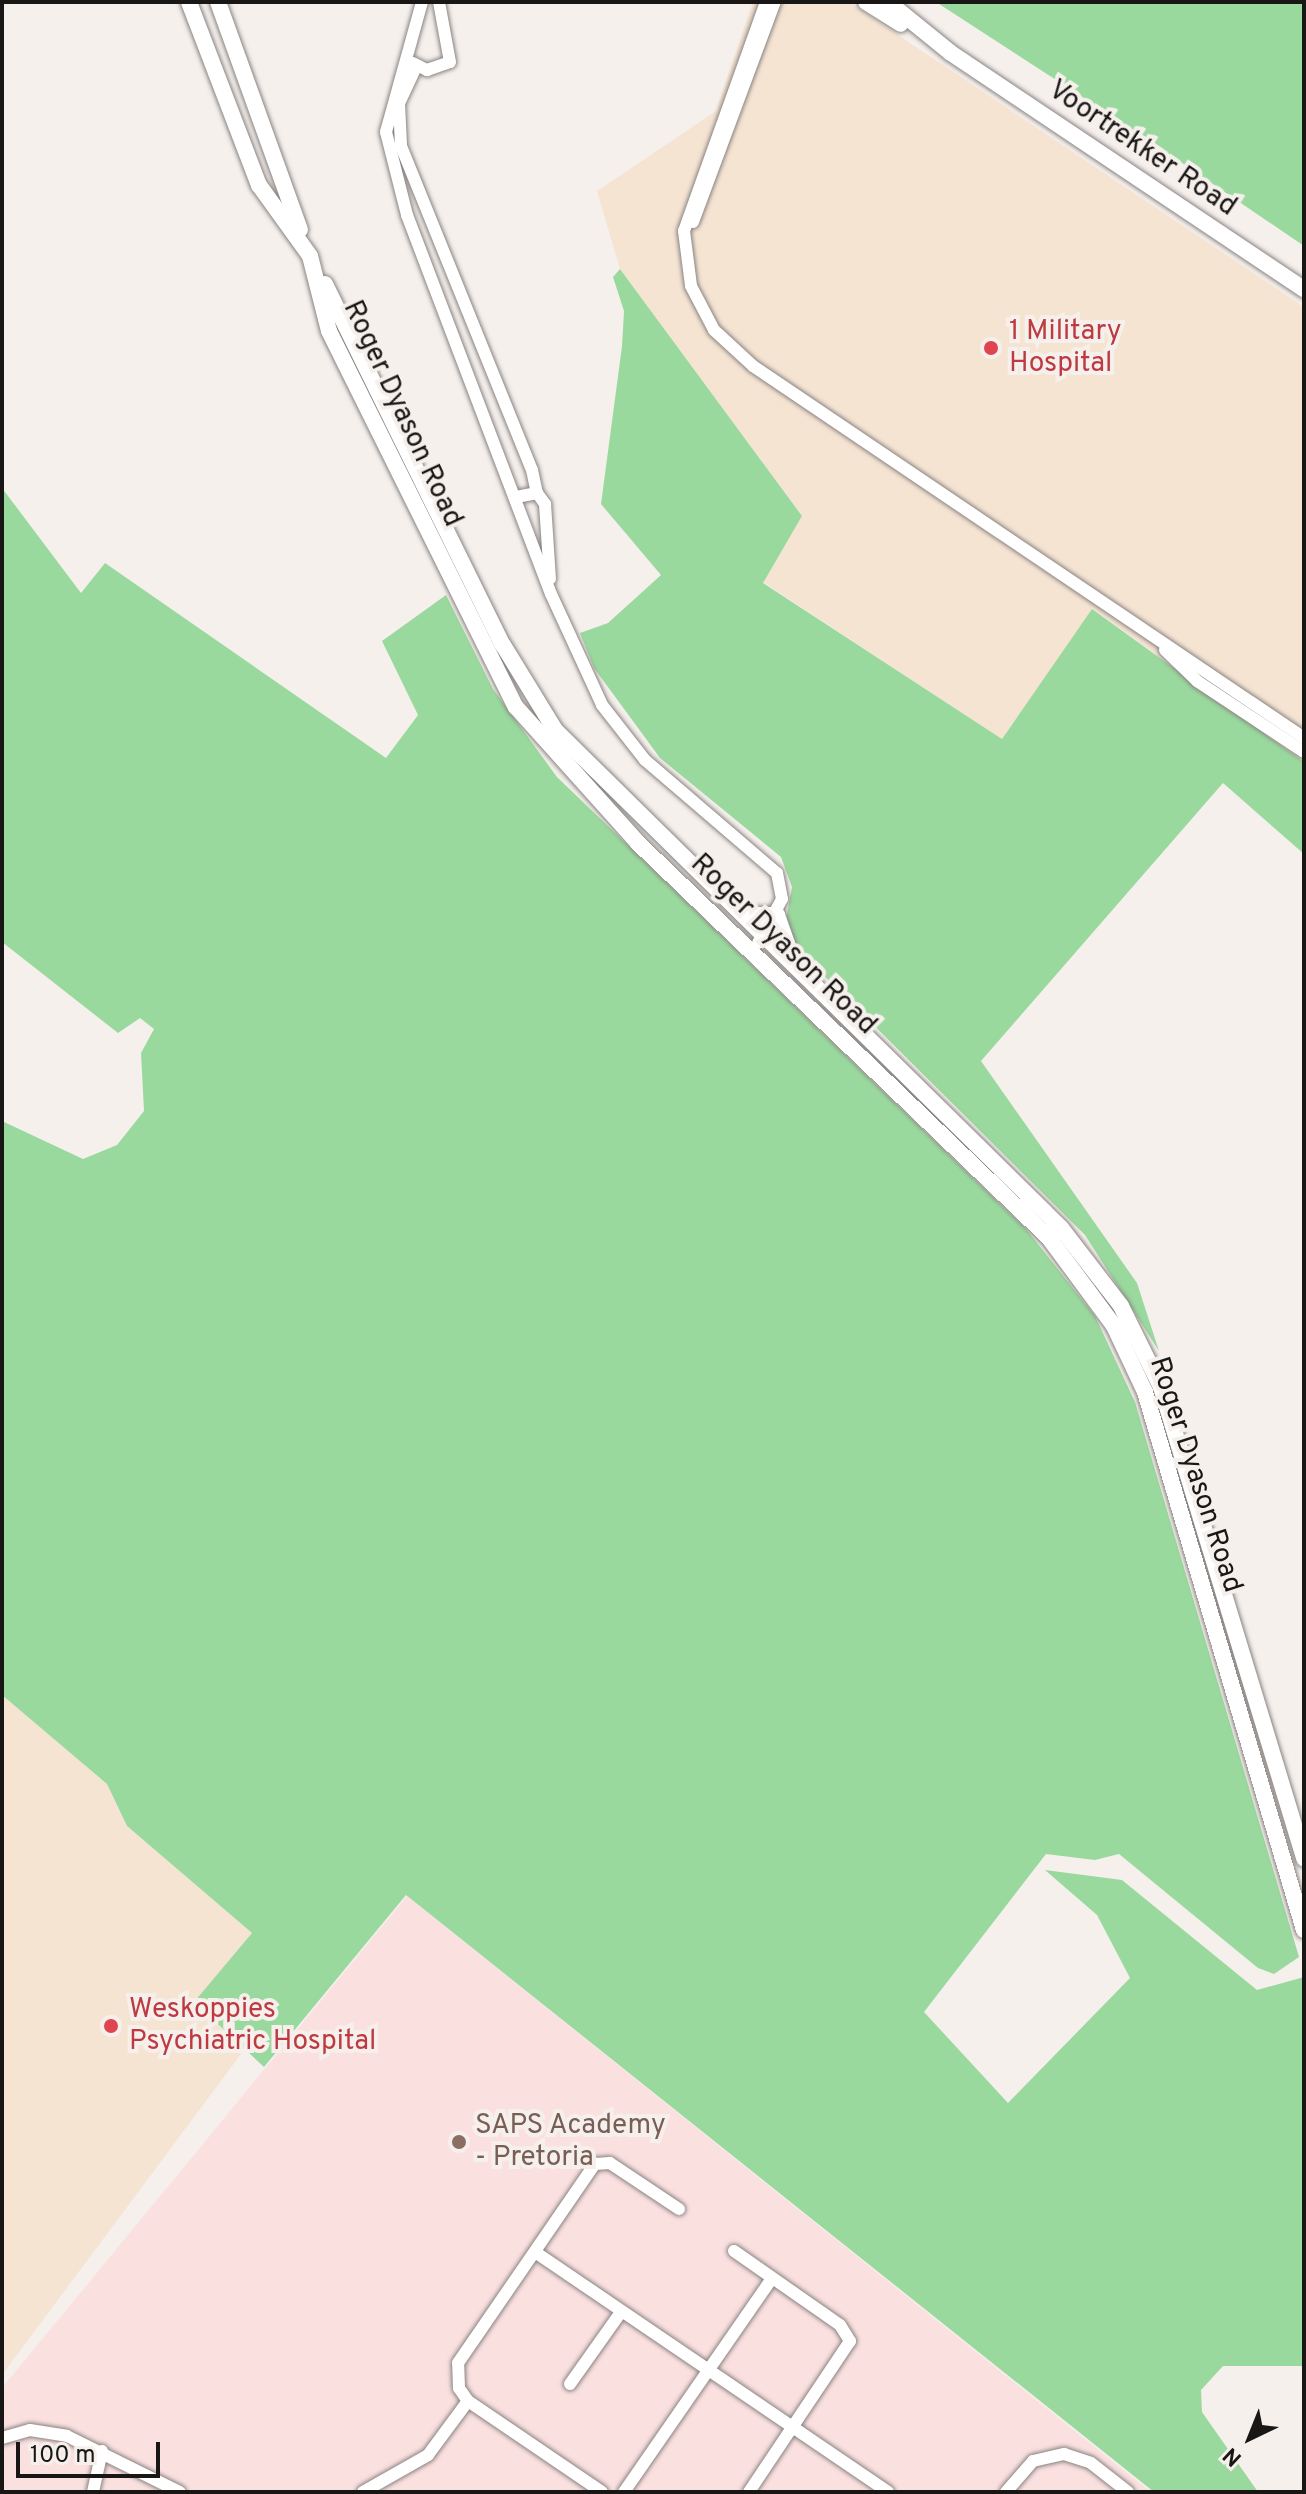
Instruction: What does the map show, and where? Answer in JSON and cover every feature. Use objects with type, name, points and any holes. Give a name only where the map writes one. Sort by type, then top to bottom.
[{"type":"main road","name":"Roger Dyason Road","points":[[218,2],[264,142],[313,260],[522,678],[582,761],[737,909],[762,938],[794,962],[1092,1264],[1150,1360],[1216,1562],[1304,1859]]},
{"type":"main road","name":"Voortrekker Road","points":[[866,2],[951,53],[1304,289]]},
{"type":"main road","name":"Voortrekker Road","points":[[888,2],[951,53]]},
{"type":"main road","name":"Roger Dyason Road","points":[[189,4],[259,185],[310,256],[329,331],[499,678],[557,761],[638,843],[1049,1238],[1114,1326],[1145,1392],[1304,1930]]},
{"type":"main road","points":[[638,843],[762,938],[930,1121]]},
{"type":"main road","points":[[737,909],[760,920],[777,915],[794,962]]},
{"type":"main road","points":[[1199,1568],[1216,1562]]},
{"type":"street","points":[[422,2],[412,62],[399,103],[401,146],[537,493],[545,504],[551,594]]},
{"type":"street","points":[[412,62],[450,62],[439,2]]},
{"type":"street","points":[[766,2],[690,208],[682,243],[687,273],[703,314],[739,355],[1304,738]]},
{"type":"street","points":[[687,273],[693,221],[775,2]]},
{"type":"street","points":[[412,62],[394,91],[386,149],[551,594],[591,684],[629,745],[773,865],[782,889],[777,915],[762,938]]},
{"type":"street","points":[[386,149],[401,146]]},
{"type":"street","points":[[516,497],[537,493]]},
{"type":"street","points":[[1159,640],[1197,681],[1304,752]]},
{"type":"street","points":[[602,2492],[468,2401],[459,2388],[458,2363],[599,2161],[679,2209]]},
{"type":"street","points":[[734,2251],[840,2325],[850,2341],[749,2492]]},
{"type":"street","points":[[535,2252],[888,2492]]},
{"type":"street","points":[[624,2492],[772,2278]]},
{"type":"street","points":[[570,2384],[621,2312]]},
{"type":"street","points":[[363,2492],[424,2459],[468,2401]]},
{"type":"street","points":[[2,2438],[52,2432],[102,2451],[180,2492]]},
{"type":"street","points":[[93,2492],[102,2451]]},
{"type":"street","points":[[1006,2492],[1033,2461],[1064,2454],[1091,2463],[1128,2492]]},
{"type":"shaded area","name":"1 Military Hospital","points":[[753,2],[849,2],[1304,307],[1304,762],[1093,609],[1002,739],[763,582],[802,516],[620,269],[597,191],[716,111]]},
{"type":"shaded area","name":"Weskoppies Psychiatric Hospital","points":[[2,1695],[107,1784],[127,1826],[252,1933],[194,2002],[244,2050],[2,2375]]},
{"type":"shaded area","name":"SAPS Academy - Pretoria","points":[[407,1896],[1151,2492],[2,2492],[2,2388]]},
{"type":"green space","points":[[936,2],[1304,2],[1304,246],[1138,133]]},
{"type":"green space","points":[[620,269],[802,516],[763,583],[1002,739],[1092,609],[1304,762],[1304,854],[1223,783],[981,1061],[1137,1283],[1159,1351],[1085,1235],[792,944],[785,925],[792,887],[781,857],[660,758],[594,668],[580,633],[608,623],[661,575],[601,504],[622,346],[624,311],[613,277]]},
{"type":"green space","points":[[2,488],[81,593],[105,563],[386,758],[418,715],[382,641],[446,595],[493,689],[557,777],[1026,1229],[1095,1316],[1135,1402],[1299,1957],[1274,1974],[1258,1968],[1119,1854],[1095,1860],[1046,1854],[924,2012],[1008,2103],[1130,1978],[1097,1915],[1045,1870],[1122,1880],[1257,1990],[1304,1977],[1304,2366],[1223,2366],[1201,2390],[1202,2412],[1258,2492],[1154,2492],[406,1895],[264,2067],[194,2002],[252,1933],[127,1826],[107,1784],[2,1695],[2,1121],[83,1159],[117,1145],[144,1111],[141,1053],[154,1029],[140,1018],[118,1033],[2,942]]},
{"type":"place","name":"1 Military Hospital","points":[[991,348]]},
{"type":"place","name":"Weskoppies Psychiatric Hospital","points":[[111,2026]]},
{"type":"place","name":"SAPS Academy - Pretoria","points":[[459,2142]]}]
